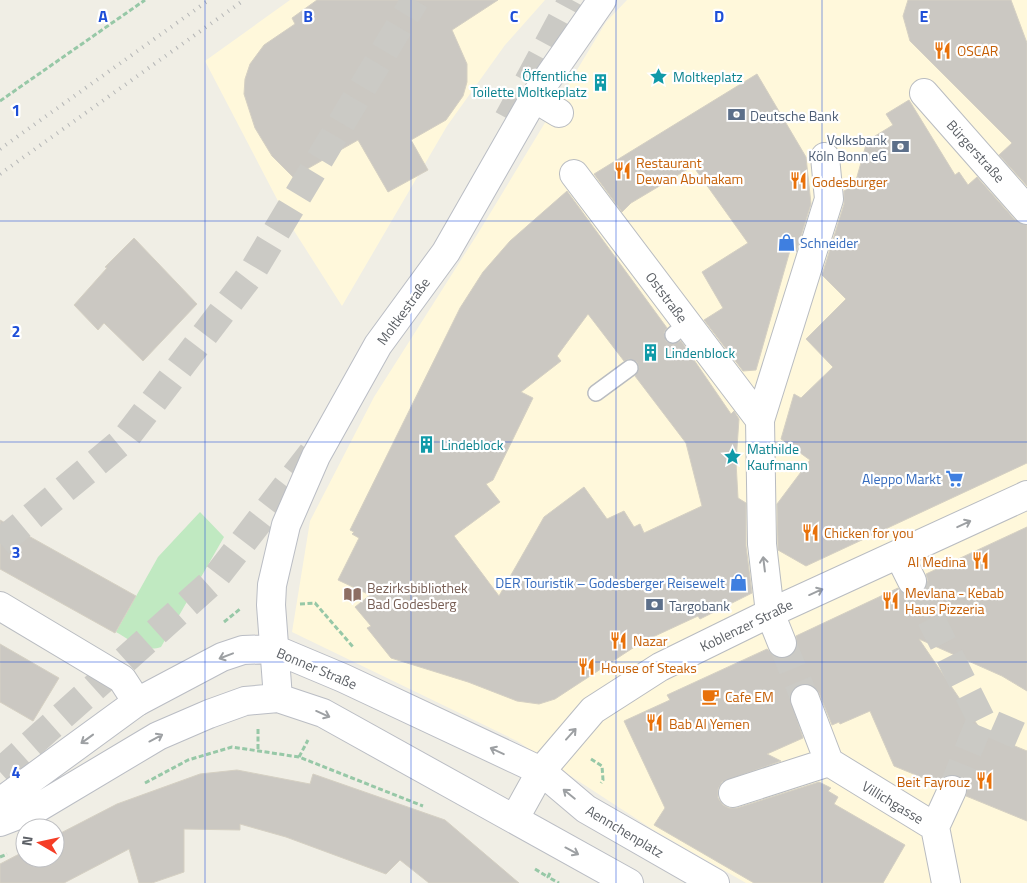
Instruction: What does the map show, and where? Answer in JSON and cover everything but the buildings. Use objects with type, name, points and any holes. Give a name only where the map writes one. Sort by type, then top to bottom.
[{"type":"street","name":"Moltkestraße","points":[[278,698],[271,605],[272,585],[286,526],[316,456],[378,345],[446,252],[534,98],[602,0]]},
{"type":"street","name":"Bürgerstraße","points":[[924,94],[1027,210]]},
{"type":"street","points":[[534,98],[559,112]]},
{"type":"street","points":[[782,643],[770,613],[762,544],[760,420],[829,199],[824,157]]},
{"type":"street","name":"Oststraße","points":[[574,174],[680,329],[760,420]]},
{"type":"street","name":"Koblenzer Straße","points":[[515,818],[541,771],[593,710],[660,667],[770,613],[1027,495]]},
{"type":"street","points":[[899,555],[912,582]]},
{"type":"street","points":[[0,606],[122,679],[138,702]]},
{"type":"street","name":"Bonner Straße","points":[[0,802],[138,702],[222,657],[244,650],[274,649],[344,678],[541,771]]},
{"type":"street","points":[[0,822],[39,806],[158,736],[245,701],[278,698],[323,713],[515,818],[622,881]]},
{"type":"street","points":[[733,793],[829,762],[805,699]]},
{"type":"street","name":"Villichgasse","points":[[829,762],[935,827],[946,883]]},
{"type":"street","name":"Aennchenplatz","points":[[541,771],[586,808],[715,883]]},
{"type":"street","points":[[935,827],[952,790]]},
{"type":"lane","points":[[596,393],[630,368]]},
{"type":"path","points":[[0,101],[145,0]]},
{"type":"path","points":[[271,605],[315,603],[358,652]]},
{"type":"path","points":[[144,783],[188,760],[232,747],[299,757],[424,807]]},
{"type":"path","points":[[0,857],[5,854]]},
{"type":"path","points":[[532,867],[548,877]]},
{"type":"shaded area","points":[[290,0],[545,0],[505,45],[447,126],[342,306],[291,226],[205,61]]},
{"type":"shaded area","points":[[627,0],[1027,0],[1027,883],[746,883],[652,829],[517,741],[292,632],[310,521],[374,397],[480,230],[606,22]]},
{"type":"green space","points":[[200,512],[224,537],[161,647],[149,648],[137,645],[116,632],[158,557]]},
{"type":"tunnel","points":[[0,543],[125,439],[251,274],[415,0]]},
{"type":"tunnel","points":[[508,119],[572,0]]},
{"type":"tunnel","points":[[0,772],[213,581],[312,453]]},
{"type":"tunnel","points":[[912,581],[981,719],[1027,739]]},
{"type":"tunnel","points":[[782,643],[805,699]]},
{"type":"tunnel","points":[[952,790],[981,719]]},
{"type":"railway","points":[[0,149],[209,0]]},
{"type":"railway","points":[[0,174],[244,0]]},
{"type":"place","name":"OSCAR","points":[[943,50]]},
{"type":"place","name":"Moltkeplatz","points":[[659,76]]},
{"type":"place","name":"Öffentliche Toilette Moltkeplatz","points":[[601,83]]},
{"type":"place","name":"Deutsche Bank","points":[[736,115]]},
{"type":"place","name":"Volksbank Köln Bonn eG","points":[[901,147]]},
{"type":"place","name":"Restaurant Dewan Abuhakam","points":[[622,170]]},
{"type":"place","name":"Godesburger","points":[[798,181]]},
{"type":"place","name":"Schneider","points":[[786,242]]},
{"type":"place","name":"Lindenblock","points":[[651,352]]},
{"type":"place","name":"Lindeblock","points":[[427,444]]},
{"type":"place","name":"Mathilde Kaufmann","points":[[733,456]]},
{"type":"place","name":"Aleppo Markt","points":[[955,478]]},
{"type":"place","name":"Chicken for you","points":[[810,532]]},
{"type":"place","name":"Al Medina","points":[[980,561]]},
{"type":"place","name":"DER Touristik – Godesberger Reisewelt","points":[[739,582]]},
{"type":"place","name":"Bezirksbibliothek Bad Godesberg","points":[[353,595]]},
{"type":"place","name":"Mevlana - Kebab Haus Pizzeria","points":[[891,600]]},
{"type":"place","name":"Targobank","points":[[655,605]]},
{"type":"place","name":"Nazar","points":[[619,640]]},
{"type":"place","name":"House of Steaks","points":[[587,667]]},
{"type":"place","name":"Cafe EM","points":[[711,696]]},
{"type":"place","name":"Bab Al Yemen","points":[[655,723]]},
{"type":"place","name":"Beit Fayrouz","points":[[984,781]]}]
